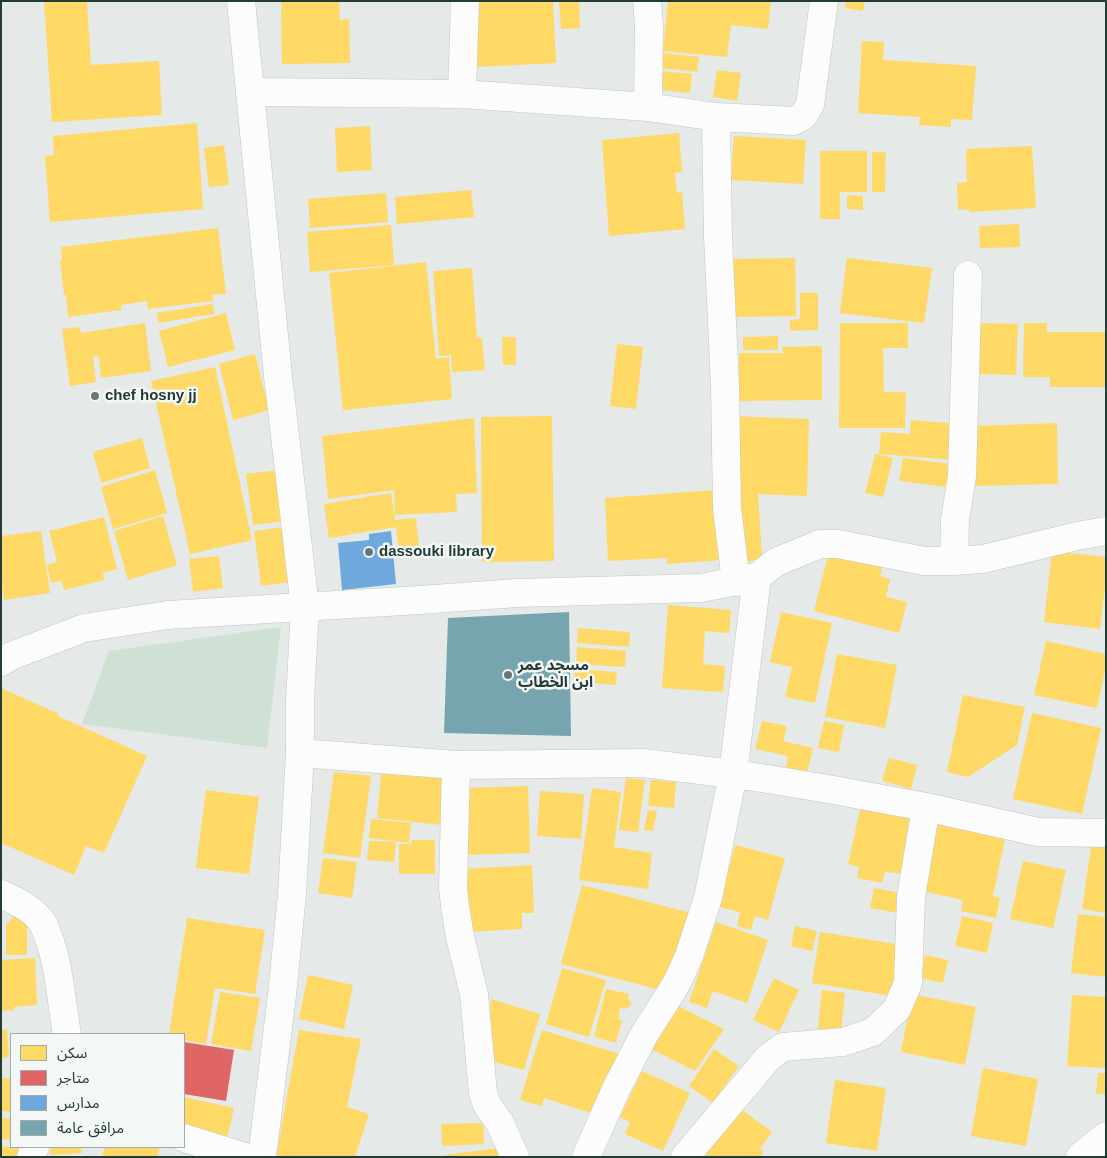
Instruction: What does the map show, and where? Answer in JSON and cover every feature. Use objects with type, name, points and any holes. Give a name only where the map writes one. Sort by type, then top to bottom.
[{"type":"street","points":[[241,1],[278,376],[305,606],[300,701],[300,752],[292,894],[282,995],[262,1157]]},
{"type":"street","points":[[462,94],[465,1]]},
{"type":"street","points":[[647,1],[649,25],[648,107]]},
{"type":"street","points":[[250,92],[462,94],[648,107],[716,117],[794,121],[803,116],[810,105],[824,1]]},
{"type":"street","points":[[586,1157],[617,1087],[644,1035],[675,986],[689,956],[708,898],[733,774],[747,580],[727,508],[716,117]]},
{"type":"street","points":[[954,561],[955,520],[962,476],[968,275]]},
{"type":"street","points":[[1,662],[11,656],[84,628],[168,615],[516,593],[701,588],[747,580],[776,562],[820,544],[838,544],[924,561],[954,561],[983,559],[1077,536],[1106,531]]},
{"type":"street","points":[[300,752],[456,765],[643,763],[828,788],[926,807],[1038,832],[1106,833]]},
{"type":"street","points":[[456,765],[453,888],[460,937],[474,994],[483,1093],[487,1105],[500,1123],[515,1157]]},
{"type":"street","points":[[685,1157],[768,1058],[782,1047],[843,1042],[873,1032],[897,1009],[908,983],[912,897],[926,807]]},
{"type":"street","points":[[1,894],[31,911],[42,923],[50,943],[57,971],[67,1033]]},
{"type":"street","points":[[1080,1157],[1106,1136]]},
{"type":"street","points":[[185,1138],[244,1157]]},
{"type":"green space","points":[[281,627],[267,748],[82,724],[109,651]]},
{"type":"building: سكن","points":[[44,1],[87,1],[91,65],[159,61],[162,115],[52,122]]},
{"type":"building: سكن","points":[[281,1],[339,1],[340,20],[349,19],[350,63],[282,64]]},
{"type":"building: سكن","points":[[474,1],[553,1],[556,63],[477,67]]},
{"type":"building: سكن","points":[[579,1],[580,28],[561,29],[559,2]]},
{"type":"building: سكن","points":[[668,1],[771,1],[768,29],[731,25],[727,57],[663,51]]},
{"type":"building: سكن","points":[[846,1],[865,1],[863,11],[845,8]]},
{"type":"building: سكن","points":[[862,41],[884,42],[883,60],[976,66],[972,120],[951,119],[951,127],[919,125],[920,117],[858,113]]},
{"type":"building: سكن","points":[[663,53],[699,57],[697,72],[661,68]]},
{"type":"building: سكن","points":[[717,70],[741,73],[737,101],[713,97]]},
{"type":"building: سكن","points":[[661,71],[692,74],[690,93],[659,90]]},
{"type":"building: سكن","points":[[197,123],[203,209],[50,222],[45,156],[54,155],[53,136]]},
{"type":"building: سكن","points":[[370,126],[372,170],[337,172],[335,128]]},
{"type":"building: سكن","points":[[679,133],[682,172],[675,173],[677,193],[682,192],[685,229],[609,236],[602,140]]},
{"type":"building: سكن","points":[[734,136],[806,140],[803,184],[731,180]]},
{"type":"building: سكن","points":[[224,145],[229,185],[209,187],[204,148]]},
{"type":"building: سكن","points":[[1032,146],[1036,208],[969,212],[969,209],[958,210],[957,183],[967,182],[966,149]]},
{"type":"building: سكن","points":[[820,151],[867,151],[867,192],[840,192],[840,219],[820,219]]},
{"type":"building: سكن","points":[[872,152],[886,152],[885,192],[872,192]]},
{"type":"building: سكن","points":[[471,190],[474,217],[397,224],[395,197]]},
{"type":"building: سكن","points":[[386,193],[388,222],[310,228],[308,199]]},
{"type":"building: سكن","points":[[847,195],[863,196],[863,210],[847,209]]},
{"type":"building: سكن","points":[[1019,224],[1020,247],[980,248],[979,226]]},
{"type":"building: سكن","points":[[391,225],[394,265],[310,272],[307,232]]},
{"type":"building: سكن","points":[[218,228],[226,294],[212,295],[213,301],[148,309],[147,301],[121,305],[121,310],[68,317],[60,260],[62,260],[61,247]]},
{"type":"building: سكن","points":[[795,258],[796,316],[732,317],[731,259]]},
{"type":"building: سكن","points":[[847,258],[932,268],[924,323],[840,313]]},
{"type":"building: سكن","points":[[426,262],[436,359],[449,357],[452,399],[343,410],[329,273]]},
{"type":"building: سكن","points":[[472,268],[477,338],[482,338],[485,370],[452,372],[451,355],[439,356],[433,271]]},
{"type":"building: سكن","points":[[800,293],[818,293],[818,330],[790,331],[790,320],[800,319]]},
{"type":"building: سكن","points":[[213,304],[214,314],[158,323],[157,313]]},
{"type":"building: سكن","points":[[226,313],[235,350],[168,367],[159,331]]},
{"type":"building: سكن","points":[[145,323],[151,371],[101,378],[99,356],[93,357],[96,382],[70,386],[62,329],[80,327],[81,333]]},
{"type":"building: سكن","points":[[840,323],[908,323],[908,348],[883,348],[884,392],[906,392],[905,428],[839,428]]},
{"type":"building: سكن","points":[[977,323],[1018,324],[1016,375],[975,374]]},
{"type":"building: سكن","points":[[1024,323],[1047,323],[1047,332],[1106,332],[1106,387],[1050,387],[1050,377],[1023,377]]},
{"type":"building: سكن","points":[[778,336],[778,350],[743,350],[743,337]]},
{"type":"building: سكن","points":[[502,337],[516,337],[516,365],[503,365]]},
{"type":"building: سكن","points":[[617,344],[643,347],[636,409],[610,406]]},
{"type":"building: سكن","points":[[822,346],[822,400],[739,401],[739,353],[783,353],[782,347]]},
{"type":"building: سكن","points":[[255,354],[269,410],[233,420],[219,364]]},
{"type":"building: سكن","points":[[215,367],[252,540],[190,554],[151,381]]},
{"type":"building: سكن","points":[[552,416],[554,561],[482,562],[481,417]]},
{"type":"building: سكن","points":[[733,416],[809,419],[807,496],[758,494],[762,558],[737,565]]},
{"type":"building: سكن","points":[[474,418],[477,493],[456,494],[457,512],[395,515],[394,490],[328,499],[322,436]]},
{"type":"building: سكن","points":[[911,420],[958,424],[955,460],[879,454],[881,432],[910,434]]},
{"type":"building: سكن","points":[[1057,423],[1058,484],[974,486],[973,426]]},
{"type":"building: سكن","points":[[142,438],[150,468],[101,483],[93,452]]},
{"type":"building: سكن","points":[[875,454],[893,458],[883,497],[865,493]]},
{"type":"building: سكن","points":[[903,458],[958,465],[955,488],[899,481]]},
{"type":"building: سكن","points":[[155,470],[167,513],[113,529],[101,487]]},
{"type":"building: سكن","points":[[278,470],[285,521],[253,525],[246,474]]},
{"type":"building: سكن","points":[[717,490],[722,560],[667,564],[667,558],[608,561],[605,498]]},
{"type":"building: سكن","points":[[391,493],[395,520],[416,518],[419,547],[399,550],[396,527],[329,538],[324,504]]},
{"type":"building: سكن","points":[[163,516],[177,565],[128,580],[114,531]]},
{"type":"building: سكن","points":[[104,517],[117,569],[103,573],[104,580],[64,590],[62,581],[51,583],[47,565],[57,562],[49,531]]},
{"type":"building: سكن","points":[[284,527],[291,582],[261,586],[254,531]]},
{"type":"building: سكن","points":[[41,531],[50,593],[4,600],[1,579],[1,536]]},
{"type":"building: سكن","points":[[830,548],[884,561],[880,576],[890,579],[886,597],[907,602],[899,633],[814,611]]},
{"type":"building: سكن","points":[[1052,551],[1106,557],[1106,580],[1100,629],[1044,622]]},
{"type":"building: سكن","points":[[219,556],[223,588],[193,592],[189,559]]},
{"type":"building: سكن","points":[[668,605],[731,610],[729,633],[705,631],[703,664],[725,666],[723,692],[662,688]]},
{"type":"building: سكن","points":[[781,612],[832,623],[815,703],[785,697],[792,667],[770,662]]},
{"type":"building: سكن","points":[[578,628],[630,632],[629,647],[577,643]]},
{"type":"building: سكن","points":[[1046,641],[1106,654],[1106,666],[1097,708],[1034,695]]},
{"type":"building: سكن","points":[[577,647],[626,651],[625,667],[576,664]]},
{"type":"building: سكن","points":[[837,654],[897,665],[885,728],[825,717]]},
{"type":"building: سكن","points":[[575,669],[617,672],[616,685],[574,682]]},
{"type":"building: سكن","points":[[1,688],[147,756],[104,853],[86,846],[74,875],[1,843]]},
{"type":"building: سكن","points":[[963,695],[1025,707],[1017,745],[968,777],[947,772]]},
{"type":"building: سكن","points":[[1032,713],[1101,728],[1082,814],[1013,799]]},
{"type":"building: سكن","points":[[762,721],[787,726],[783,741],[813,748],[807,772],[786,767],[788,756],[755,749]]},
{"type":"building: سكن","points":[[824,721],[844,725],[839,752],[818,748]]},
{"type":"building: سكن","points":[[889,758],[917,765],[911,789],[882,781]]},
{"type":"building: سكن","points":[[382,767],[447,774],[442,825],[377,818]]},
{"type":"building: سكن","points":[[334,772],[371,776],[360,858],[323,853]]},
{"type":"building: سكن","points":[[626,778],[645,780],[638,832],[619,830]]},
{"type":"building: سكن","points":[[651,780],[676,782],[674,808],[648,806]]},
{"type":"building: سكن","points":[[528,786],[530,853],[463,855],[462,788]]},
{"type":"building: سكن","points":[[592,788],[621,792],[614,847],[652,853],[648,889],[579,880]]},
{"type":"building: سكن","points":[[206,790],[259,797],[249,874],[196,868]]},
{"type":"building: سكن","points":[[540,791],[584,794],[581,839],[537,836]]},
{"type":"building: سكن","points":[[862,800],[915,812],[905,874],[885,872],[882,883],[857,878],[859,867],[848,864]]},
{"type":"building: سكن","points":[[648,810],[657,811],[653,831],[644,830]]},
{"type":"building: سكن","points":[[371,819],[411,823],[409,843],[369,838]]},
{"type":"building: سكن","points":[[935,824],[1005,839],[993,896],[1000,898],[996,918],[961,911],[963,900],[922,891]]},
{"type":"building: سكن","points":[[412,840],[435,840],[435,874],[399,874],[399,844],[411,844]]},
{"type":"building: سكن","points":[[1092,840],[1106,842],[1106,913],[1082,909]]},
{"type":"building: سكن","points":[[369,841],[396,842],[394,862],[367,860]]},
{"type":"building: سكن","points":[[735,845],[785,858],[768,920],[755,916],[751,930],[737,926],[740,912],[719,907]]},
{"type":"building: سكن","points":[[323,858],[357,862],[352,898],[318,893]]},
{"type":"building: سكن","points":[[1023,861],[1066,870],[1053,928],[1010,919]]},
{"type":"building: سكن","points":[[532,865],[534,913],[522,913],[522,929],[467,932],[464,869]]},
{"type":"building: سكن","points":[[582,885],[695,914],[664,991],[561,964]]},
{"type":"building: سكن","points":[[874,888],[902,893],[898,913],[870,908]]},
{"type":"building: سكن","points":[[1078,914],[1106,917],[1106,977],[1071,973]]},
{"type":"building: سكن","points":[[15,915],[27,925],[27,955],[6,955],[6,925]]},
{"type":"building: سكن","points":[[962,916],[993,923],[987,953],[955,946]]},
{"type":"building: سكن","points":[[187,918],[265,930],[255,994],[215,988],[206,1044],[185,1040],[185,1033],[169,1033]]},
{"type":"building: سكن","points":[[716,922],[768,940],[747,1003],[713,991],[707,1008],[689,1002]]},
{"type":"building: سكن","points":[[795,926],[817,931],[812,951],[791,946]]},
{"type":"building: سكن","points":[[820,932],[902,945],[893,996],[812,983]]},
{"type":"building: سكن","points":[[925,955],[948,960],[943,983],[921,978]]},
{"type":"building: سكن","points":[[35,958],[37,1005],[14,1007],[14,1010],[1,1011],[1,960]]},
{"type":"building: سكن","points":[[562,968],[606,980],[589,1037],[546,1024]]},
{"type":"building: سكن","points":[[308,975],[353,985],[344,1029],[299,1019]]},
{"type":"building: سكن","points":[[774,978],[799,990],[779,1032],[753,1020]]},
{"type":"building: سكن","points":[[606,989],[629,994],[628,997],[632,1005],[625,1009],[620,1008],[618,1019],[622,1020],[616,1043],[594,1037]]},
{"type":"building: سكن","points":[[822,990],[845,993],[841,1031],[818,1029]]},
{"type":"building: سكن","points":[[220,992],[260,998],[251,1051],[211,1044]]},
{"type":"building: سكن","points":[[912,994],[976,1007],[965,1065],[901,1052]]},
{"type":"building: سكن","points":[[1072,995],[1106,997],[1105,1068],[1067,1066]]},
{"type":"building: سكن","points":[[491,999],[540,1014],[524,1070],[487,1060]]},
{"type":"building: سكن","points":[[674,1004],[724,1029],[695,1071],[649,1048]]},
{"type":"building: سكن","points":[[7,1029],[9,1057],[1,1058],[1,1030]]},
{"type":"building: سكن","points":[[299,1030],[361,1039],[347,1107],[369,1114],[355,1157],[276,1157]]},
{"type":"building: سكن","points":[[542,1030],[623,1055],[600,1116],[544,1098],[542,1106],[520,1100]]},
{"type":"building: سكن","points":[[714,1049],[739,1066],[713,1103],[689,1086]]},
{"type":"building: سكن","points":[[983,1068],[1038,1079],[1026,1146],[971,1136]]},
{"type":"building: سكن","points":[[642,1071],[690,1093],[663,1151],[625,1134],[630,1122],[620,1117]]},
{"type":"building: سكن","points":[[1098,1073],[1106,1073],[1106,1094],[1096,1094]]},
{"type":"building: سكن","points":[[1,1078],[10,1079],[10,1112],[1,1111]]},
{"type":"building: سكن","points":[[835,1080],[886,1088],[877,1151],[826,1143]]},
{"type":"building: سكن","points":[[185,1097],[234,1108],[225,1147],[185,1135]]},
{"type":"building: سكن","points":[[738,1107],[772,1132],[760,1149],[764,1151],[760,1157],[702,1157]]},
{"type":"building: سكن","points":[[1,1118],[10,1119],[10,1140],[1,1139]]},
{"type":"building: سكن","points":[[483,1123],[484,1144],[442,1146],[441,1124]]},
{"type":"building: سكن","points":[[1,1146],[23,1148],[22,1157],[1,1157]]},
{"type":"building: سكن","points":[[50,1148],[81,1148],[82,1153],[51,1155]]},
{"type":"building: سكن","points":[[105,1148],[160,1148],[157,1157],[102,1157]]},
{"type":"building: سكن","points":[[499,1148],[500,1157],[445,1157],[445,1155]]},
{"type":"building: متاجر","points":[[185,1042],[234,1050],[226,1101],[185,1094]]},
{"type":"building: مدارس","points":[[391,531],[396,584],[342,590],[338,543],[369,540],[369,534]]},
{"type":"building: مرافق عامة","name":"مسجد عمر ابن الخطاب","points":[[569,612],[571,736],[444,733],[448,618]]},
{"type":"place","name":"chef hosny jj","points":[[95,396]]},
{"type":"place","name":"dassouki library","points":[[369,552]]},
{"type":"place","name":"مسجد عمر ابن الخطاب","points":[[508,675]]}]
